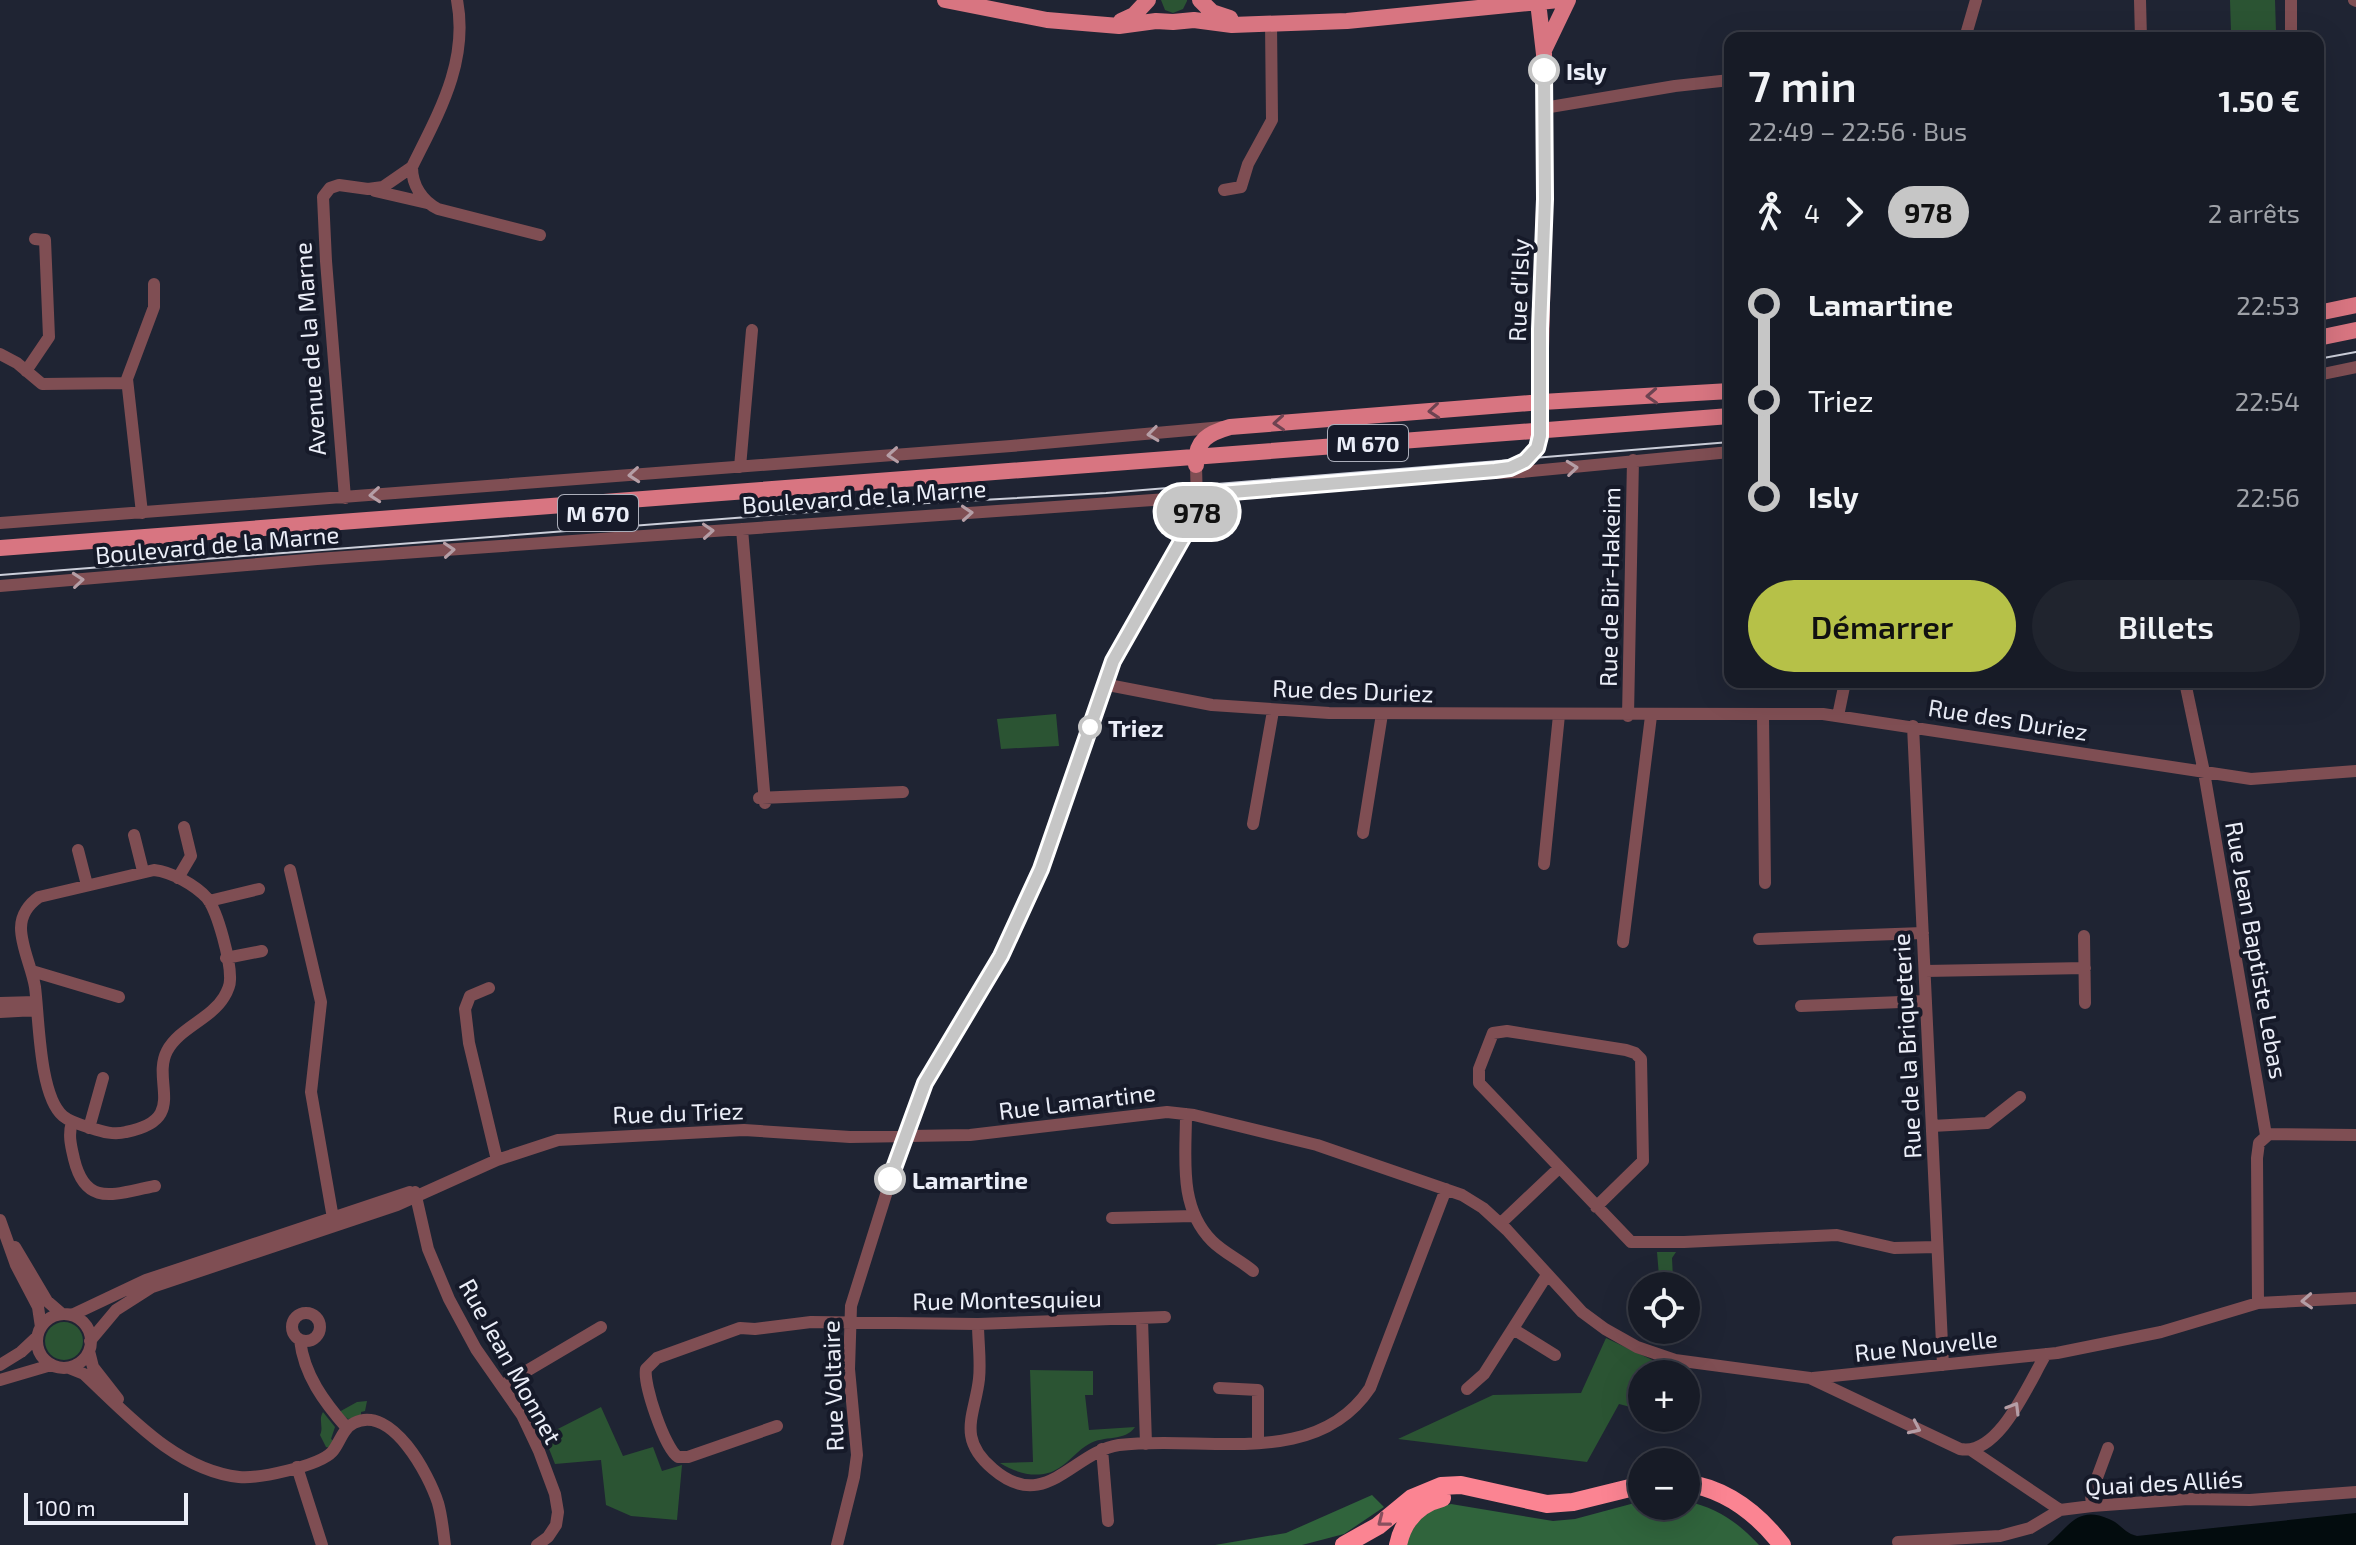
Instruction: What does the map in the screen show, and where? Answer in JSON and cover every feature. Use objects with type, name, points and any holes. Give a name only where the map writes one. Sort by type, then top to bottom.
[{"type":"highway","points":[[1344,1545],[1378,1526],[1412,1498],[1441,1486],[1461,1485],[1547,1504],[1573,1502],[1628,1488]]},
{"type":"highway","points":[[1700,1487],[1745,1507],[1782,1545]]},
{"type":"highway","points":[[1398,1545],[1402,1529],[1415,1512],[1440,1498],[1461,1496],[1527,1513],[1553,1514],[1628,1498]]},
{"type":"highway","points":[[1700,1498],[1735,1513],[1755,1529],[1768,1545]]},
{"type":"main road","points":[[945,0],[1035,18],[1126,26],[1151,21],[1194,20],[1232,25],[1347,21],[1559,0]]},
{"type":"main road","points":[[1096,24],[1128,18],[1149,0],[1154,12],[1173,21],[1191,14],[1198,0],[1219,15],[1271,23]]},
{"type":"main road","name":"Rue d'Isly","points":[[1544,54],[1568,0]]},
{"type":"main road","name":"Rue d'Isly","points":[[1538,2],[1544,54],[1545,199],[1540,422]]},
{"type":"main road","points":[[2324,312],[2356,305]]},
{"type":"main road","points":[[2324,337],[2356,330]]},
{"type":"main road","points":[[2324,346],[2356,340]]},
{"type":"main road","name":"Boulevard de la Marne","points":[[0,558],[1196,462],[1540,422],[1724,392]]},
{"type":"main road","name":"Boulevard de la Marne","points":[[1230,427],[1481,408],[1563,429],[1724,416]]},
{"type":"main road","name":"Boulevard de la Marne","points":[[1540,422],[1724,427]]},
{"type":"main road","points":[[1196,462],[1199,445],[1208,435],[1230,427]]},
{"type":"main road","name":"Boulevard de la Marne","points":[[0,548],[1196,462]]},
{"type":"street","points":[[368,189],[389,185],[412,167],[452,84],[459,37],[457,0]]},
{"type":"street","points":[[1967,32],[1976,0]]},
{"type":"street","points":[[2140,0],[2141,32]]},
{"type":"street","points":[[2291,0],[2291,32]]},
{"type":"street","points":[[1243,202],[1241,187],[1248,164],[1272,120],[1271,23]]},
{"type":"street","points":[[1544,108],[1724,81]]},
{"type":"street","points":[[412,167],[416,186],[428,203]]},
{"type":"street","name":"Avenue de la Marne","points":[[345,498],[323,197],[335,186],[368,189]]},
{"type":"street","points":[[1224,190],[1241,187]]},
{"type":"street","points":[[368,189],[428,203],[444,212],[540,235]]},
{"type":"street","points":[[26,371],[49,337],[45,240],[35,239]]},
{"type":"street","points":[[142,513],[127,383],[154,307],[154,284]]},
{"type":"street","points":[[740,467],[752,330]]},
{"type":"street","points":[[0,354],[42,384],[127,383]]},
{"type":"street","points":[[2324,374],[2356,367]]},
{"type":"street","points":[[1466,474],[1519,465],[1531,455],[1540,422]]},
{"type":"street","name":"Boulevard de la Marne","points":[[0,523],[1230,427]]},
{"type":"street","name":"Boulevard de la Marne","points":[[0,586],[305,560],[1522,472],[1724,452]]},
{"type":"street","name":"Rue de Bir-Hakeim","points":[[1628,716],[1633,460]]},
{"type":"street","points":[[1196,462],[1203,495]]},
{"type":"street","name":"Rue Voltaire","points":[[837,1545],[857,1455],[849,1369],[849,1322],[858,1280],[904,1136],[929,1075],[1008,944],[1061,814],[1103,684],[1192,521],[1203,495]]},
{"type":"street","points":[[742,529],[763,799],[903,792]]},
{"type":"street","name":"Rue des Duriez","points":[[1103,684],[1212,705],[1273,711],[1838,716],[2264,780],[2356,771]]},
{"type":"street","points":[[1838,716],[1844,688]]},
{"type":"street","name":"Rue Jean Baptiste Lebas","points":[[2186,688],[2204,772],[2266,1135]]},
{"type":"street","points":[[1253,824],[1273,711]]},
{"type":"street","points":[[1363,833],[1382,714]]},
{"type":"street","points":[[1544,864],[1559,715]]},
{"type":"street","points":[[1763,715],[1765,883]]},
{"type":"street","points":[[1623,942],[1651,716]]},
{"type":"street","name":"Rue de la Briqueterie","points":[[1913,726],[1943,1365]]},
{"type":"street","points":[[178,878],[191,856],[184,827]]},
{"type":"street","points":[[134,835],[143,871]]},
{"type":"street","points":[[78,850],[87,885]]},
{"type":"street","points":[[290,870],[321,1002],[311,1092],[333,1222]]},
{"type":"street","points":[[143,871],[160,871],[178,878],[209,901],[216,917],[230,980],[224,997],[167,1051],[164,1062],[165,1095],[157,1118],[143,1128],[123,1133],[110,1133],[72,1122],[59,1112],[51,1096],[39,1045],[32,971],[21,927],[27,910],[39,897],[143,871]]},
{"type":"street","points":[[209,901],[259,889]]},
{"type":"street","points":[[1759,939],[1923,933]]},
{"type":"street","points":[[2084,936],[2085,1003]]},
{"type":"street","points":[[226,958],[262,951]]},
{"type":"street","points":[[1925,971],[2085,968]]},
{"type":"street","points":[[32,971],[119,997]]},
{"type":"street","points":[[489,988],[470,996],[465,1009],[469,1043],[497,1160]]},
{"type":"street","points":[[1801,1006],[1926,1001]]},
{"type":"street","points":[[0,1003],[36,1006]]},
{"type":"street","points":[[0,1012],[36,1006]]},
{"type":"street","points":[[1596,1207],[1643,1161],[1641,1059],[1631,1051],[1497,1031],[1488,1039],[1478,1075],[1479,1083],[1596,1207],[1627,1239],[1635,1243],[1837,1235],[1894,1248],[1937,1247]]},
{"type":"street","points":[[89,1128],[103,1078]]},
{"type":"street","points":[[1932,1126],[1987,1123],[2020,1097]]},
{"type":"street","name":"Rue Lamartine","points":[[904,1136],[985,1134],[1155,1112],[1186,1114],[1287,1136],[1392,1170],[1475,1202],[1501,1223],[1589,1318],[1645,1351],[1675,1360],[1810,1378]]},
{"type":"street","points":[[1186,1114],[1186,1183],[1194,1216],[1216,1244],[1253,1271]]},
{"type":"street","points":[[72,1122],[70,1141],[79,1178],[88,1188],[110,1194],[155,1186]]},
{"type":"street","name":"Rue du Triez","points":[[90,1346],[116,1310],[146,1290],[416,1194],[545,1143],[744,1130],[850,1137],[904,1136]]},
{"type":"street","points":[[2258,1303],[2257,1147],[2266,1135],[2356,1135]]},
{"type":"street","points":[[1501,1223],[1559,1168]]},
{"type":"street","points":[[978,1324],[979,1375],[970,1423],[974,1444],[991,1468],[1017,1483],[1038,1484],[1059,1478],[1102,1449],[1121,1445],[1293,1439],[1318,1431],[1346,1414],[1365,1395],[1384,1356],[1446,1189]]},
{"type":"street","name":"Rue Jean Monnet","points":[[416,1194],[428,1249],[445,1290],[469,1337],[503,1385],[533,1436],[556,1497],[556,1525],[548,1537],[537,1545]]},
{"type":"street","points":[[1112,1218],[1194,1216]]},
{"type":"street","name":"Rue du Triez","points":[[67,1315],[146,1280],[333,1222]]},
{"type":"street","points":[[2,1224],[47,1301],[85,1325],[93,1367],[126,1412]]},
{"type":"street","points":[[2,1224],[16,1265],[38,1307],[40,1354],[51,1365]]},
{"type":"street","points":[[1467,1389],[1484,1374],[1547,1275]]},
{"type":"street","name":"Rue Nouvelle","points":[[1810,1378],[2046,1354],[2161,1332],[2217,1318],[2258,1303],[2356,1298]]},
{"type":"street","points":[[0,1365],[21,1352],[52,1317],[67,1315]]},
{"type":"street","name":"Rue Montesquieu","points":[[777,1426],[688,1457],[678,1457],[669,1448],[646,1384],[646,1369],[657,1358],[731,1330],[803,1322],[978,1324],[1165,1317]]},
{"type":"street","points":[[1142,1319],[1146,1444]]},
{"type":"street","points":[[503,1385],[601,1327]]},
{"type":"street","points":[[1513,1329],[1555,1355]]},
{"type":"street","points":[[300,1340],[305,1364],[320,1393],[347,1428]]},
{"type":"street","points":[[69,1368],[83,1360],[90,1346]]},
{"type":"street","points":[[1971,1450],[1987,1444],[1999,1431],[2046,1354]]},
{"type":"street","points":[[0,1380],[51,1365],[69,1368],[84,1374],[166,1447],[214,1471],[251,1478],[297,1467],[328,1455],[347,1428],[361,1420],[374,1421],[398,1435],[419,1463],[441,1514],[445,1545]]},
{"type":"street","points":[[1810,1378],[1954,1447],[1971,1450],[2060,1510]]},
{"type":"street","points":[[1219,1388],[1258,1390],[1258,1442]]},
{"type":"street","points":[[2092,1506],[2091,1494],[2108,1448]]},
{"type":"street","points":[[1102,1449],[1108,1521]]},
{"type":"street","points":[[297,1467],[322,1545]]},
{"type":"street","name":"Quai des Alliés","points":[[1898,1542],[2014,1534],[2042,1523],[2060,1510],[2092,1506],[2356,1492]]},
{"type":"green space","points":[[1161,0],[1187,1],[1183,9],[1173,13],[1165,10]]},
{"type":"green space","points":[[2230,0],[2275,0],[2276,32],[2231,32]]},
{"type":"green space","points":[[1056,714],[1059,746],[1001,749],[997,719]]},
{"type":"green space","points":[[1657,1252],[1676,1252],[1672,1258],[1673,1272],[1659,1272]]},
{"type":"green space","points":[[64,1322],[78,1327],[83,1341],[78,1355],[64,1360],[50,1355],[45,1341],[50,1327]]},
{"type":"green space","points":[[1606,1338],[1652,1360],[1628,1360],[1628,1406],[1619,1404],[1587,1462],[1398,1439],[1493,1395],[1581,1393]]},
{"type":"green space","points":[[1030,1370],[1093,1371],[1093,1395],[1085,1395],[1089,1430],[1135,1427],[1126,1435],[1089,1444],[1052,1472],[1037,1475],[1007,1467],[1000,1463],[1033,1462]]},
{"type":"green space","points":[[367,1401],[361,1417],[348,1419],[339,1412],[357,1402]]},
{"type":"green space","points":[[601,1407],[623,1456],[653,1447],[662,1471],[682,1465],[677,1520],[631,1516],[606,1505],[601,1460],[555,1464],[544,1436]]},
{"type":"green space","points":[[323,1412],[335,1427],[330,1448],[326,1447],[320,1435]]},
{"type":"green space","points":[[1372,1495],[1384,1507],[1344,1534],[1302,1545],[1215,1545],[1286,1533]]},
{"type":"green space","points":[[1451,1504],[1553,1521],[1575,1519],[1628,1505],[1628,1520],[1700,1520],[1700,1505],[1735,1523],[1759,1545],[1405,1545],[1422,1518]]},
{"type":"shaded area","points":[[2356,1513],[2356,1545],[2047,1545],[2074,1520],[2088,1514],[2109,1519],[2137,1536]]},
{"type":"tram line","points":[[2324,358],[2356,352]]},
{"type":"tram line","points":[[0,575],[927,503],[1106,493],[1724,442]]},
{"type":"bus line","name":"978","points":[[890,1179],[925,1083],[1008,944],[1041,869],[1113,661],[1208,494],[1510,468],[1525,461],[1537,448],[1540,431],[1545,199],[1544,70]]},
{"type":"place","name":"Isly","points":[[1544,70]]},
{"type":"place","name":"Triez","points":[[1090,727]]},
{"type":"place","name":"Lamartine","points":[[890,1179]]}]
